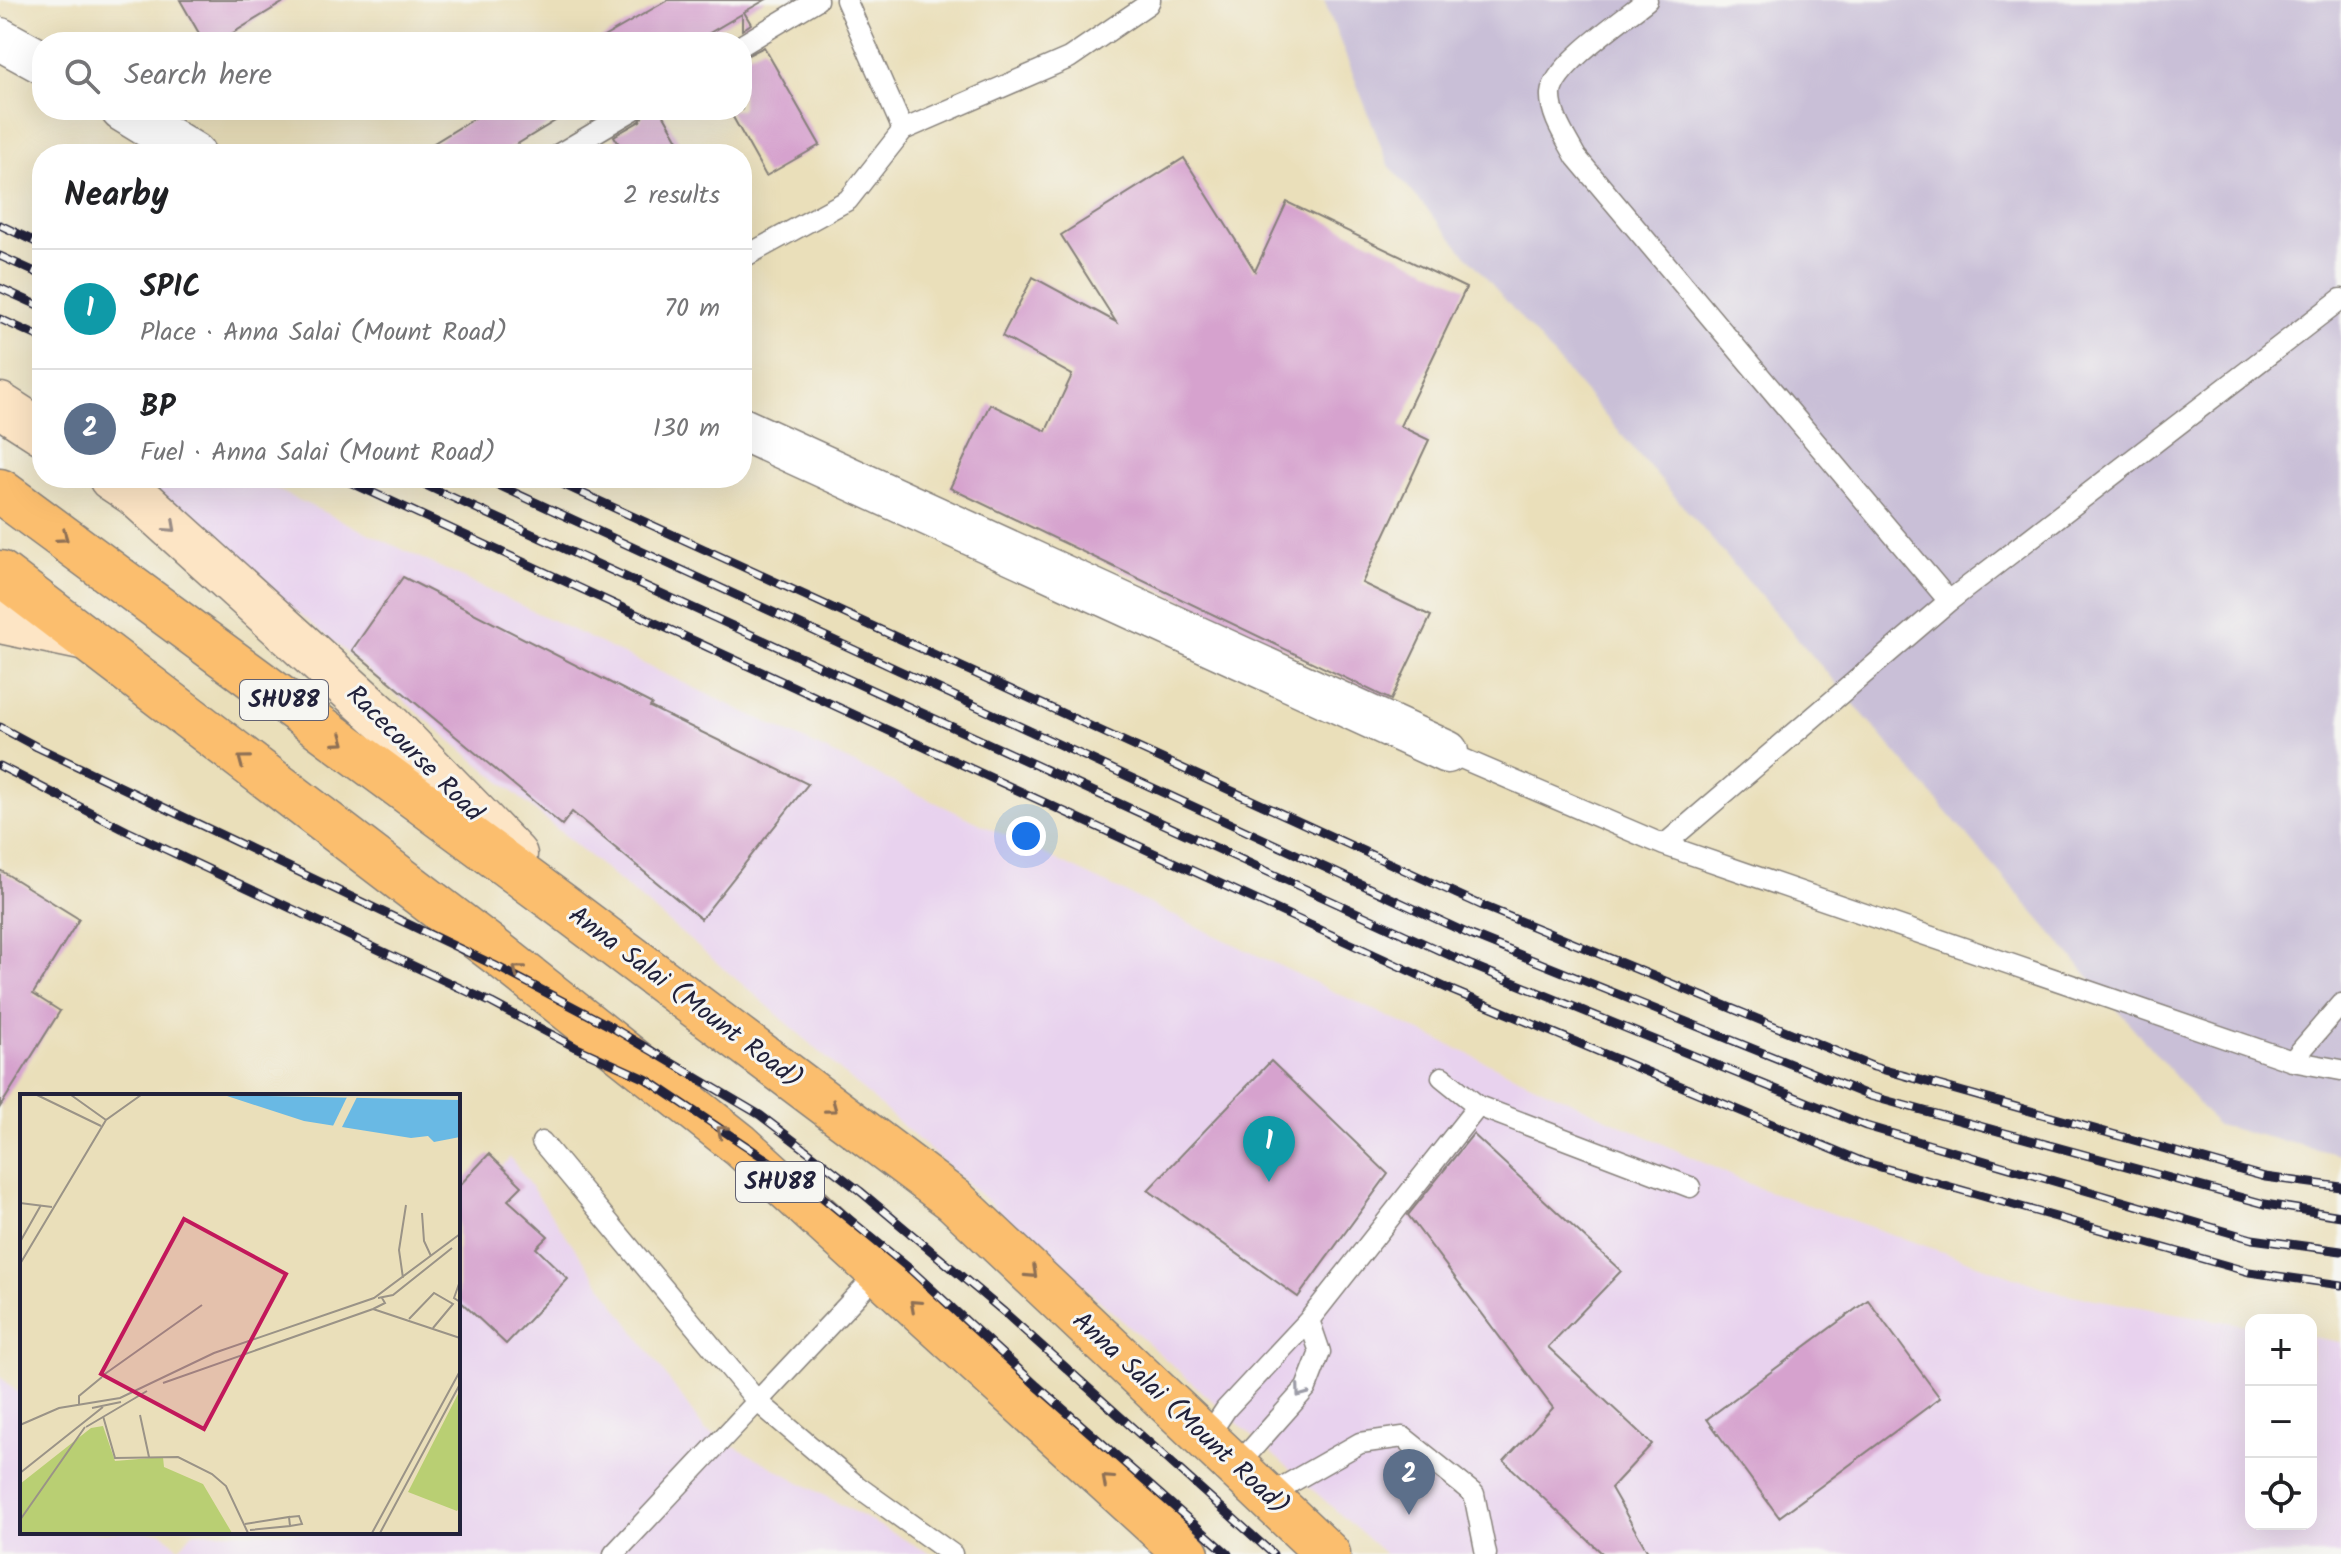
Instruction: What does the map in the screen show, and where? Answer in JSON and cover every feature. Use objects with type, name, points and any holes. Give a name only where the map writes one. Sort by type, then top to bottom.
[{"type":"main road","points":[[0,405],[32,426]]},
{"type":"main road","name":"Racecourse Road","points":[[126,488],[384,720],[568,910]]},
{"type":"main road","name":"Anna Salai (Mount Road)","points":[[0,491],[568,910],[954,1200],[1328,1554]]},
{"type":"main road","name":"SHU88","points":[[0,573],[500,955],[740,1145],[1187,1554]]},
{"type":"main road","points":[[0,621],[86,639]]},
{"type":"street","points":[[0,39],[32,57]]},
{"type":"street","points":[[138,120],[178,144]]},
{"type":"street","points":[[752,434],[1447,752]]},
{"type":"lane","points":[[752,39],[817,0]]},
{"type":"lane","points":[[846,0],[903,130]]},
{"type":"lane","points":[[752,253],[848,200],[903,130],[1069,58],[1150,0]]},
{"type":"lane","points":[[1647,0],[1562,69],[1551,91],[1554,112],[1576,157],[1949,601]]},
{"type":"lane","points":[[576,144],[616,120]]},
{"type":"lane","points":[[1664,845],[1949,601],[2341,299]]},
{"type":"lane","points":[[1447,752],[1664,845],[2292,1061],[2341,1070]]},
{"type":"lane","points":[[2292,1061],[2341,1004]]},
{"type":"lane","points":[[1442,1077],[1478,1106],[1690,1187]]},
{"type":"lane","points":[[1236,1467],[1226,1409],[1309,1320],[1478,1106]]},
{"type":"lane","points":[[542,1142],[757,1401],[857,1486],[952,1554]]},
{"type":"lane","points":[[614,1554],[879,1272]]},
{"type":"lane","points":[[1236,1467],[1306,1388],[1320,1352],[1309,1320]]},
{"type":"lane","points":[[1236,1467],[1403,1437],[1474,1494],[1486,1554]]},
{"type":"shaded area","points":[[1324,0],[2341,0],[2341,1155],[2217,1125],[1388,164]]},
{"type":"shaded area","points":[[150,488],[273,488],[1341,995],[1756,1187],[2060,1293],[2245,1325],[2245,1530],[2317,1530],[2317,1338],[2341,1342],[2341,1554],[1385,1554],[760,999]]},
{"type":"shaded area","points":[[510,1157],[705,1430],[931,1554],[0,1554],[0,1376],[20,1395],[20,1534],[164,1534],[179,1548],[191,1534],[460,1534],[460,1217]]},
{"type":"building","points":[[180,0],[287,0],[234,32],[198,32]]},
{"type":"building","points":[[668,0],[765,0],[744,12],[751,24],[742,30],[742,14],[711,32],[612,32]]},
{"type":"building","points":[[764,47],[820,145],[766,176],[752,151],[752,144],[748,144],[735,120],[752,120],[752,53]]},
{"type":"building","points":[[472,120],[557,120],[517,144],[432,144]]},
{"type":"building","points":[[667,120],[680,144],[619,144],[614,136],[640,121]]},
{"type":"building","points":[[1184,158],[1255,271],[1287,202],[1466,288],[1400,426],[1429,440],[1362,583],[1431,616],[1391,700],[950,488],[990,404],[1046,431],[1072,375],[1002,336],[1033,277],[1116,322],[1061,235]]},
{"type":"building","points":[[403,577],[652,704],[650,707],[808,784],[701,919],[572,812],[562,825],[352,650]]},
{"type":"building","points":[[0,870],[79,919],[33,994],[60,1011],[0,1107]]},
{"type":"building","points":[[1271,1061],[1388,1174],[1298,1297],[1148,1190]]},
{"type":"building","points":[[1473,1134],[1621,1271],[1548,1347],[1652,1444],[1611,1488],[1649,1554],[1603,1554],[1504,1461],[1553,1408],[1408,1215]]},
{"type":"building","points":[[489,1154],[522,1186],[508,1200],[548,1236],[536,1248],[568,1279],[506,1344],[460,1301],[460,1185]]},
{"type":"building","points":[[1868,1300],[1940,1398],[1779,1517],[1707,1419]]},
{"type":"railway","points":[[0,225],[32,240]]},
{"type":"railway","points":[[0,256],[32,270]]},
{"type":"railway","points":[[0,288],[32,302]]},
{"type":"railway","points":[[0,319],[32,333]]},
{"type":"railway","points":[[363,488],[1451,990],[1863,1162],[2249,1272],[2341,1285]]},
{"type":"railway","points":[[432,488],[1471,965],[1866,1126],[2252,1239],[2341,1251]]},
{"type":"railway","points":[[505,488],[1471,935],[1870,1096],[2265,1204],[2341,1216]]},
{"type":"railway","points":[[571,488],[1483,906],[1874,1067],[2265,1177],[2341,1187]]},
{"type":"railway","points":[[0,727],[494,965],[608,1025],[760,1115],[860,1191],[1004,1312],[1273,1554]]},
{"type":"railway","points":[[0,766],[127,831],[646,1079],[821,1196],[911,1270],[1228,1554]]},
{"type":"place","name":"SPIC","points":[[1269,1182]]},
{"type":"place","name":"BP","points":[[1409,1515]]}]
